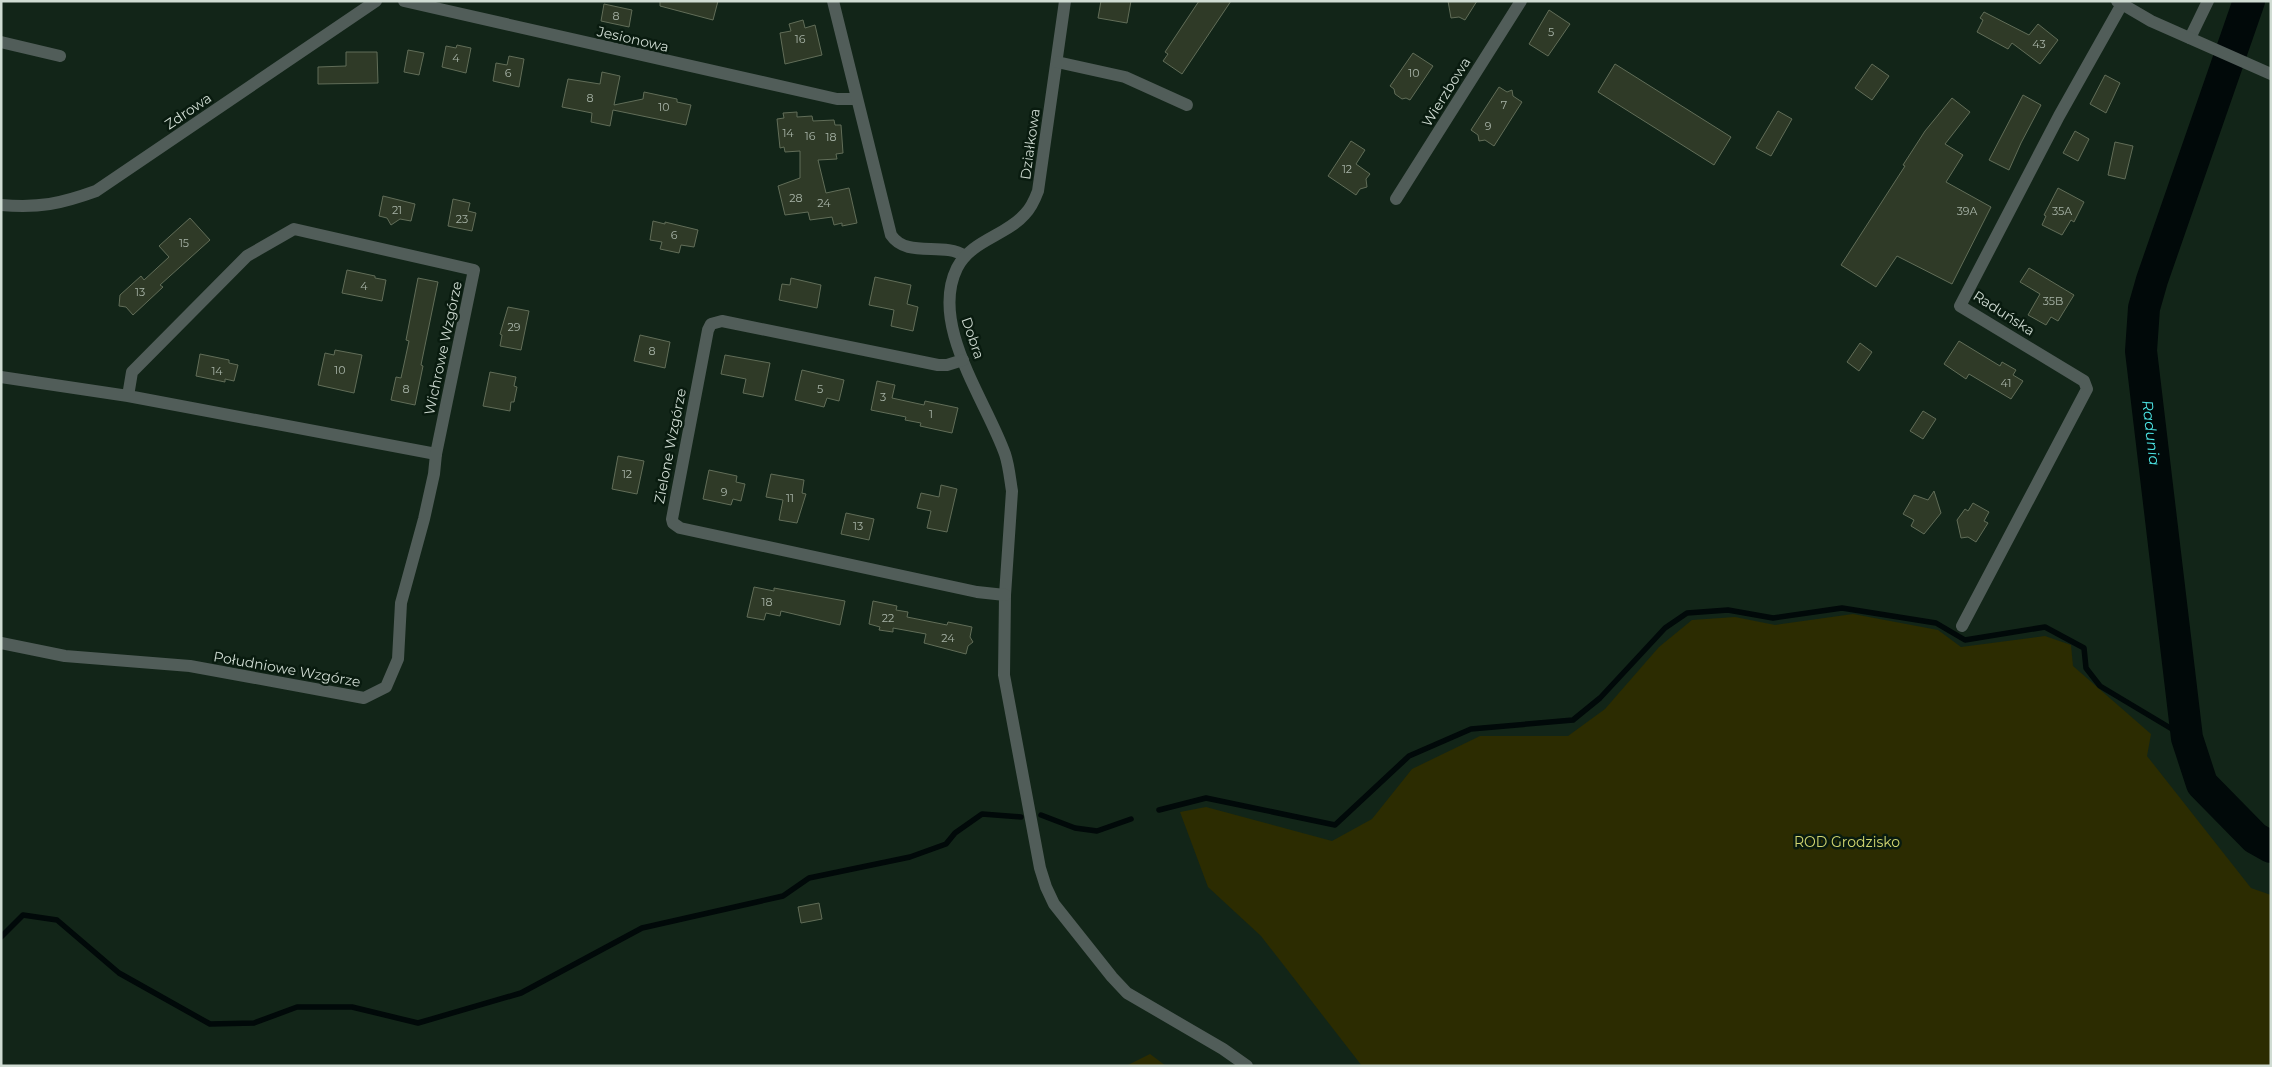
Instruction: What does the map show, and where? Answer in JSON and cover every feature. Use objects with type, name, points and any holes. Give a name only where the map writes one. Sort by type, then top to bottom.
[{"type":"street","name":"Zdrowa","points":[[1,205],[22,207],[62,203],[96,191],[376,1]]},
{"type":"street","name":"Jesionowa","points":[[404,1],[828,97],[845,100],[856,99]]},
{"type":"street","points":[[833,1],[891,235],[895,241],[909,248],[949,249],[964,256]]},
{"type":"street","name":"Działkowa","points":[[964,256],[1014,224],[1025,215],[1034,202],[1041,176],[1065,1]]},
{"type":"street","name":"Wierzbowa","points":[[1396,199],[1521,1]]},
{"type":"street","points":[[2190,38],[2208,1]]},
{"type":"street","name":"Raduńska","points":[[1962,626],[2087,389],[2084,381],[1960,306],[2120,3],[2151,21],[2271,74]]},
{"type":"street","points":[[1,42],[60,56]]},
{"type":"street","points":[[1057,62],[1125,77],[1187,105]]},
{"type":"street","name":"Wichrowe Wzgórze","points":[[128,396],[132,372],[247,256],[294,229],[474,270],[436,454]]},
{"type":"street","name":"Dobra","points":[[964,256],[952,281],[948,303],[951,324],[964,360],[1004,452],[1010,476],[1012,491],[1005,595],[1004,675],[1040,868],[1054,904],[1127,993],[1223,1049],[1246,1066]]},
{"type":"street","name":"Zielone Wzgórze","points":[[964,360],[947,365],[938,365],[722,322],[711,324],[708,330],[672,519],[673,523],[680,528],[977,592],[1005,595]]},
{"type":"street","points":[[1,377],[128,396],[436,454]]},
{"type":"street","name":"Południowe Wzgórze","points":[[1,643],[65,656],[190,666],[364,698],[386,687],[398,659],[401,603],[424,519],[434,474],[436,454]]},
{"type":"green space","name":"ROD Grodzisko","points":[[1853,614],[1938,630],[1961,647],[2045,636],[2071,645],[2073,666],[2151,734],[2147,756],[2251,888],[2271,895],[2271,1066],[1362,1066],[1261,936],[1208,887],[1180,812],[1206,807],[1332,841],[1372,819],[1412,769],[1480,736],[1568,736],[1605,709],[1659,647],[1692,620],[1735,617],[1775,625]]},
{"type":"green space","points":[[1150,1054],[1166,1066],[1126,1066]]},
{"type":"building","points":[[660,1],[718,1],[713,20],[660,6]]},
{"type":"building","points":[[1101,1],[1131,1],[1127,23],[1098,18]]},
{"type":"building","points":[[1199,1],[1231,1],[1182,74],[1163,61],[1168,54],[1165,52]]},
{"type":"building","points":[[1448,1],[1477,1],[1465,20],[1459,17],[1451,18]]},
{"type":"building","points":[[604,4],[632,10],[629,27],[601,21]]},
{"type":"building","points":[[1549,10],[1570,24],[1548,56],[1529,44]]},
{"type":"building","points":[[1984,12],[2029,35],[2038,24],[2058,40],[2040,64],[2012,43],[2008,49],[1977,32],[1983,20],[1980,18]]},
{"type":"building","points":[[803,20],[805,28],[815,25],[822,55],[785,64],[780,33],[791,31],[789,24]]},
{"type":"building","points":[[457,45],[471,48],[466,73],[442,67],[446,46],[456,48]]},
{"type":"building","points":[[408,50],[424,53],[419,75],[404,72]]},
{"type":"building","points":[[346,52],[377,52],[378,83],[318,84],[318,67],[346,66]]},
{"type":"building","points":[[1413,53],[1433,66],[1410,100],[1402,99],[1395,94],[1394,89],[1390,86]]},
{"type":"building","points":[[509,56],[524,59],[519,87],[493,81],[496,63],[507,65]]},
{"type":"building","points":[[1615,64],[1731,137],[1714,165],[1598,92]]},
{"type":"building","points":[[1872,64],[1889,76],[1872,100],[1855,88]]},
{"type":"building","points":[[602,72],[620,76],[614,105],[643,99],[644,92],[677,99],[677,102],[691,105],[686,125],[613,110],[610,126],[591,122],[592,113],[562,107],[568,79],[600,84]]},
{"type":"building","points":[[2105,75],[2120,83],[2106,113],[2090,104]]},
{"type":"building","points":[[1499,87],[1507,92],[1512,90],[1513,96],[1522,102],[1494,146],[1485,140],[1479,141],[1478,135],[1471,130]]},
{"type":"building","points":[[2023,95],[2041,105],[2009,170],[1989,160]]},
{"type":"building","points":[[1952,98],[1970,112],[1945,144],[1963,155],[1946,182],[1991,207],[1952,284],[1897,256],[1876,287],[1841,265],[1905,166],[1903,165],[1925,131]]},
{"type":"building","points":[[1778,111],[1792,119],[1771,156],[1756,148]]},
{"type":"building","points":[[797,112],[797,117],[812,116],[813,121],[834,120],[835,125],[841,125],[843,153],[836,154],[837,159],[818,160],[826,193],[849,188],[857,223],[842,226],[842,223],[834,225],[832,217],[810,220],[808,212],[785,215],[778,186],[800,178],[800,151],[785,152],[784,147],[780,148],[777,119],[784,118],[783,113]]},
{"type":"building","points":[[2075,131],[2089,139],[2078,161],[2063,153]]},
{"type":"building","points":[[1351,141],[1365,150],[1356,164],[1370,174],[1366,179],[1367,187],[1360,189],[1356,195],[1328,176]]},
{"type":"building","points":[[2115,142],[2133,146],[2125,179],[2108,175]]},
{"type":"building","points":[[2058,188],[2084,202],[2074,222],[2071,220],[2062,235],[2042,225],[2046,216],[2044,215]]},
{"type":"building","points":[[383,196],[415,204],[411,221],[400,219],[391,225],[387,218],[379,216]]},
{"type":"building","points":[[453,199],[470,203],[468,211],[476,213],[472,231],[448,226]]},
{"type":"building","points":[[190,218],[210,240],[160,285],[163,287],[133,315],[126,307],[119,306],[120,295],[141,276],[144,280],[169,257],[159,246]]},
{"type":"building","points":[[653,221],[698,230],[694,247],[681,245],[679,253],[660,249],[662,242],[650,240]]},
{"type":"building","points":[[2029,268],[2074,295],[2058,321],[2051,317],[2046,325],[2028,315],[2040,294],[2020,282]]},
{"type":"building","points":[[347,270],[386,280],[382,301],[342,293]]},
{"type":"building","points":[[875,277],[911,285],[907,304],[918,307],[913,331],[891,326],[894,310],[869,305]]},
{"type":"building","points":[[418,278],[438,282],[415,405],[391,400],[396,377],[401,378],[409,341],[406,340]]},
{"type":"building","points":[[791,278],[821,285],[817,308],[779,300],[782,284],[790,285]]},
{"type":"building","points":[[508,307],[529,311],[521,350],[500,346],[502,335],[500,334]]},
{"type":"building","points":[[640,335],[670,342],[665,368],[634,361]]},
{"type":"building","points":[[1959,341],[2000,366],[2002,362],[2016,370],[2013,375],[2023,381],[2011,399],[1969,374],[1966,379],[1944,364]]},
{"type":"building","points":[[1860,343],[1872,352],[1859,371],[1847,362]]},
{"type":"building","points":[[335,350],[362,355],[354,393],[318,385],[325,353],[334,355]]},
{"type":"building","points":[[200,354],[229,360],[229,363],[238,365],[234,381],[225,379],[225,382],[196,376]]},
{"type":"building","points":[[725,355],[770,363],[763,397],[743,393],[746,379],[721,374]]},
{"type":"building","points":[[802,370],[844,380],[839,401],[827,398],[824,407],[795,400]]},
{"type":"building","points":[[490,372],[516,377],[514,386],[517,387],[514,402],[511,402],[510,411],[483,406]]},
{"type":"building","points":[[877,381],[895,385],[892,398],[924,405],[925,401],[958,408],[952,433],[920,426],[921,423],[905,420],[906,417],[871,410]]},
{"type":"building","points":[[1923,411],[1936,419],[1923,439],[1910,431]]},
{"type":"building","points":[[618,456],[644,461],[637,494],[612,489]]},
{"type":"building","points":[[709,470],[737,476],[736,482],[745,484],[741,501],[733,499],[731,505],[703,499]]},
{"type":"building","points":[[771,474],[804,480],[802,493],[806,494],[797,523],[779,520],[783,500],[766,497]]},
{"type":"building","points":[[941,485],[957,489],[947,532],[927,528],[931,511],[917,508],[921,493],[939,497]]},
{"type":"building","points":[[1934,491],[1941,513],[1924,534],[1911,526],[1914,520],[1903,514],[1914,495],[1928,500]]},
{"type":"building","points":[[1973,503],[1989,512],[1984,521],[1988,523],[1976,542],[1968,537],[1961,538],[1957,520],[1965,509],[1968,511]]},
{"type":"building","points":[[846,513],[874,519],[869,540],[841,534]]},
{"type":"building","points":[[754,587],[774,591],[774,588],[845,601],[840,625],[781,611],[780,616],[766,613],[764,620],[747,617]]},
{"type":"building","points":[[873,601],[897,606],[896,610],[908,612],[907,617],[947,625],[948,622],[972,627],[970,637],[973,642],[968,646],[966,654],[924,643],[926,634],[893,628],[893,632],[879,630],[880,627],[869,624]]},
{"type":"building","points":[[819,903],[822,919],[801,923],[798,907]]},
{"type":"waterway","name":"Radunia","points":[[2249,1],[2152,280],[2144,308],[2141,351],[2187,738],[2202,784],[2255,838],[2271,847]]},
{"type":"waterway","points":[[1159,810],[1206,798],[1335,825],[1409,756],[1471,729],[1573,720],[1600,698],[1665,628],[1687,613],[1728,610],[1773,618],[1842,608],[1936,623],[1965,640],[2045,627],[2084,648],[2086,668],[2100,686],[2187,738]]},
{"type":"waterway","points":[[1,937],[23,915],[57,920],[119,973],[210,1024],[254,1023],[297,1007],[352,1007],[418,1023],[521,993],[642,928],[783,896],[809,878],[910,857],[946,844],[955,833],[982,814],[1021,817]]},
{"type":"waterway","points":[[1041,815],[1075,828],[1097,831],[1131,819]]}]
